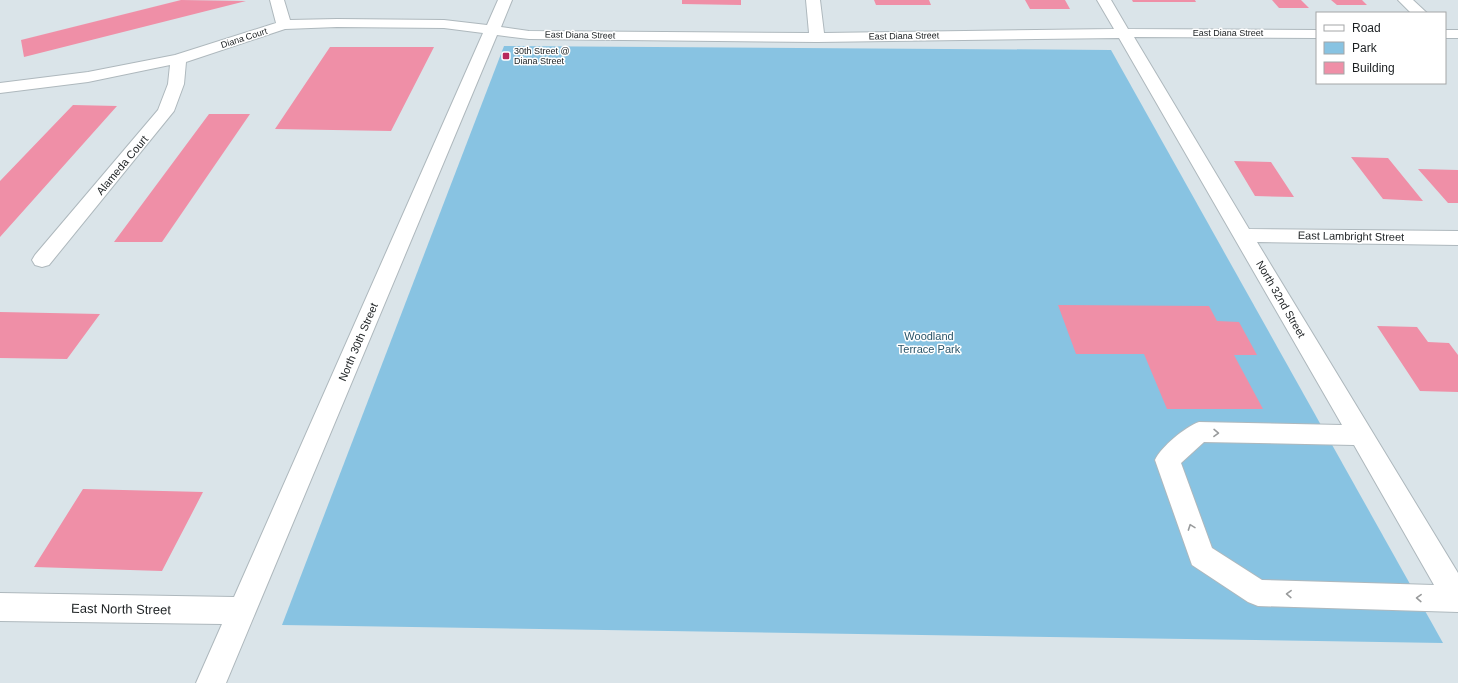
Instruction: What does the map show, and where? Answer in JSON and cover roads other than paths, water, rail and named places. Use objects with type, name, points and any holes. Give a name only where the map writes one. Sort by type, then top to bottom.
[{"type":"street","points":[[277,0],[284,25]]},
{"type":"street","name":"North 30th Street","points":[[210,683],[505,0]]},
{"type":"street","points":[[813,0],[817,38]]},
{"type":"street","name":"North 32nd Street","points":[[1104,0],[1458,599]]},
{"type":"street","points":[[1406,0],[1419,12]]},
{"type":"street","name":"Diana Court","points":[[0,88],[88,77],[178,59],[284,25],[337,23],[444,24],[492,29]]},
{"type":"street","name":"East Diana Street","points":[[492,29],[528,34],[817,38],[1124,33],[1316,34]]},
{"type":"street","points":[[1446,34],[1458,34]]},
{"type":"street","name":"Alameda Court","points":[[42,260],[166,111],[176,84],[178,59]]},
{"type":"street","name":"East Lambright Street","points":[[1244,235],[1458,238]]},
{"type":"street","points":[[1362,435],[1199,432],[1167,460],[1202,556],[1258,593],[1458,599]]},
{"type":"street","name":"East North Street","points":[[0,607],[241,611]]},
{"type":"place","name":"30th Street @ Diana Street","points":[[506,56]]},
{"type":"park label","name":"Woodland Terrace Park","points":[[929,342]]}]
